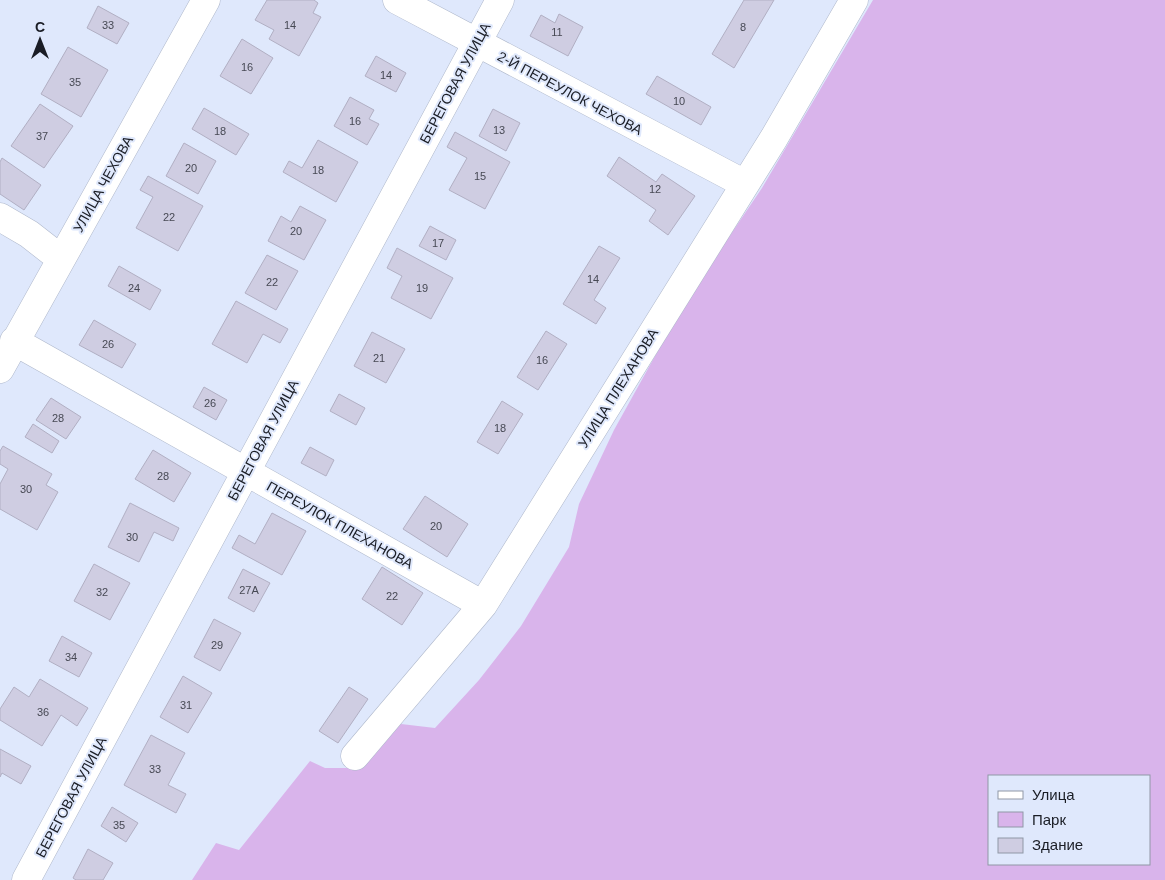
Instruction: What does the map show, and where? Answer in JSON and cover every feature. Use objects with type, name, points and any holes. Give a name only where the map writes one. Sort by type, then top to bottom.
[{"type":"street","name":"УЛИЦА ЧЕХОВА","points":[[0,368],[206,0]]},
{"type":"street","name":"2-Й ПЕРЕУЛОК ЧЕХОВА","points":[[397,0],[476,44],[745,184]]},
{"type":"street","name":"БЕРЕГОВАЯ УЛИЦА","points":[[26,880],[500,0]]},
{"type":"street","name":"УЛИЦА ПЛЕХАНОВА","points":[[355,756],[483,605],[774,138],[854,0]]},
{"type":"street","points":[[0,217],[29,234],[61,259]]},
{"type":"street","name":"ПЕРЕУЛОК ПЛЕХАНОВА","points":[[14,341],[483,605]]},
{"type":"green space","points":[[873,0],[1165,0],[1165,880],[192,880],[216,843],[239,850],[310,761],[325,768],[356,768],[401,724],[435,728],[479,680],[521,626],[569,547],[579,504],[614,430],[685,302],[762,188]]},
{"type":"building","points":[[267,0],[314,0],[318,3],[313,13],[321,17],[299,56],[269,39],[274,30],[255,20]]},
{"type":"building","points":[[744,0],[774,0],[734,68],[712,54]]},
{"type":"building","points":[[98,6],[129,23],[117,44],[87,28]]},
{"type":"building","points":[[559,14],[583,27],[568,56],[530,36],[541,15],[555,23]]},
{"type":"building","points":[[242,39],[273,58],[251,94],[220,76]]},
{"type":"building","points":[[68,47],[108,70],[81,117],[41,94]]},
{"type":"building","points":[[376,56],[406,73],[396,92],[365,76]]},
{"type":"building","points":[[657,76],[711,107],[701,125],[646,94]]},
{"type":"building","points":[[350,97],[374,110],[369,119],[379,124],[367,145],[334,126]]},
{"type":"building","points":[[40,104],[73,126],[44,168],[11,146]]},
{"type":"building","points":[[204,108],[249,134],[236,155],[192,129]]},
{"type":"building","points":[[493,109],[520,123],[506,151],[479,136]]},
{"type":"building","points":[[455,132],[510,162],[485,209],[449,190],[467,158],[447,147]]},
{"type":"building","points":[[318,140],[358,162],[336,202],[283,172],[289,161],[302,168]]},
{"type":"building","points":[[184,143],[216,161],[198,194],[166,176]]},
{"type":"building","points":[[619,157],[656,182],[662,174],[695,196],[668,235],[649,221],[656,210],[607,176]]},
{"type":"building","points":[[2,158],[41,185],[24,210],[0,194],[0,162]]},
{"type":"building","points":[[148,176],[203,206],[178,251],[136,228],[153,197],[140,190]]},
{"type":"building","points":[[300,206],[326,220],[304,260],[268,241],[281,216],[291,222]]},
{"type":"building","points":[[430,226],[456,240],[446,260],[419,246]]},
{"type":"building","points":[[599,246],[620,258],[594,300],[606,308],[596,324],[563,304]]},
{"type":"building","points":[[397,248],[453,278],[431,319],[391,298],[402,276],[387,268]]},
{"type":"building","points":[[267,255],[298,271],[276,310],[245,293]]},
{"type":"building","points":[[119,266],[161,290],[150,310],[108,286]]},
{"type":"building","points":[[236,301],[288,329],[280,343],[263,334],[247,363],[212,344]]},
{"type":"building","points":[[94,320],[136,344],[122,368],[79,345]]},
{"type":"building","points":[[546,331],[567,344],[538,390],[517,377]]},
{"type":"building","points":[[372,332],[405,349],[386,383],[354,366]]},
{"type":"building","points":[[204,387],[227,400],[216,420],[193,407]]},
{"type":"building","points":[[339,394],[365,408],[356,425],[330,411]]},
{"type":"building","points":[[51,398],[81,417],[66,439],[36,420]]},
{"type":"building","points":[[502,401],[523,414],[498,454],[477,442]]},
{"type":"building","points":[[33,424],[59,441],[52,453],[25,437]]},
{"type":"building","points":[[3,446],[52,474],[46,485],[58,492],[37,530],[0,509],[0,484],[8,469],[0,464],[0,451]]},
{"type":"building","points":[[310,447],[334,460],[326,476],[301,463]]},
{"type":"building","points":[[153,450],[191,473],[174,502],[135,479]]},
{"type":"building","points":[[425,496],[468,524],[447,557],[403,529]]},
{"type":"building","points":[[130,503],[179,528],[173,541],[154,532],[139,562],[108,547]]},
{"type":"building","points":[[272,513],[306,531],[282,575],[232,548],[239,535],[255,544]]},
{"type":"building","points":[[94,564],[130,583],[110,620],[74,601]]},
{"type":"building","points":[[382,567],[423,593],[402,625],[362,599]]},
{"type":"building","points":[[243,569],[270,583],[254,612],[228,598]]},
{"type":"building","points":[[214,619],[241,633],[220,671],[194,657]]},
{"type":"building","points":[[62,636],[92,653],[79,677],[49,661]]},
{"type":"building","points":[[183,676],[212,693],[188,733],[160,717]]},
{"type":"building","points":[[40,679],[88,708],[77,726],[61,715],[42,746],[0,720],[0,709],[14,687],[29,697]]},
{"type":"building","points":[[349,687],[368,699],[338,743],[319,731]]},
{"type":"building","points":[[151,735],[185,753],[168,785],[186,794],[176,813],[124,785]]},
{"type":"building","points":[[0,749],[31,766],[21,784],[2,773],[0,777]]},
{"type":"building","points":[[112,807],[138,823],[126,842],[101,826]]},
{"type":"building","points":[[88,849],[113,863],[103,880],[76,880],[73,878]]}]
